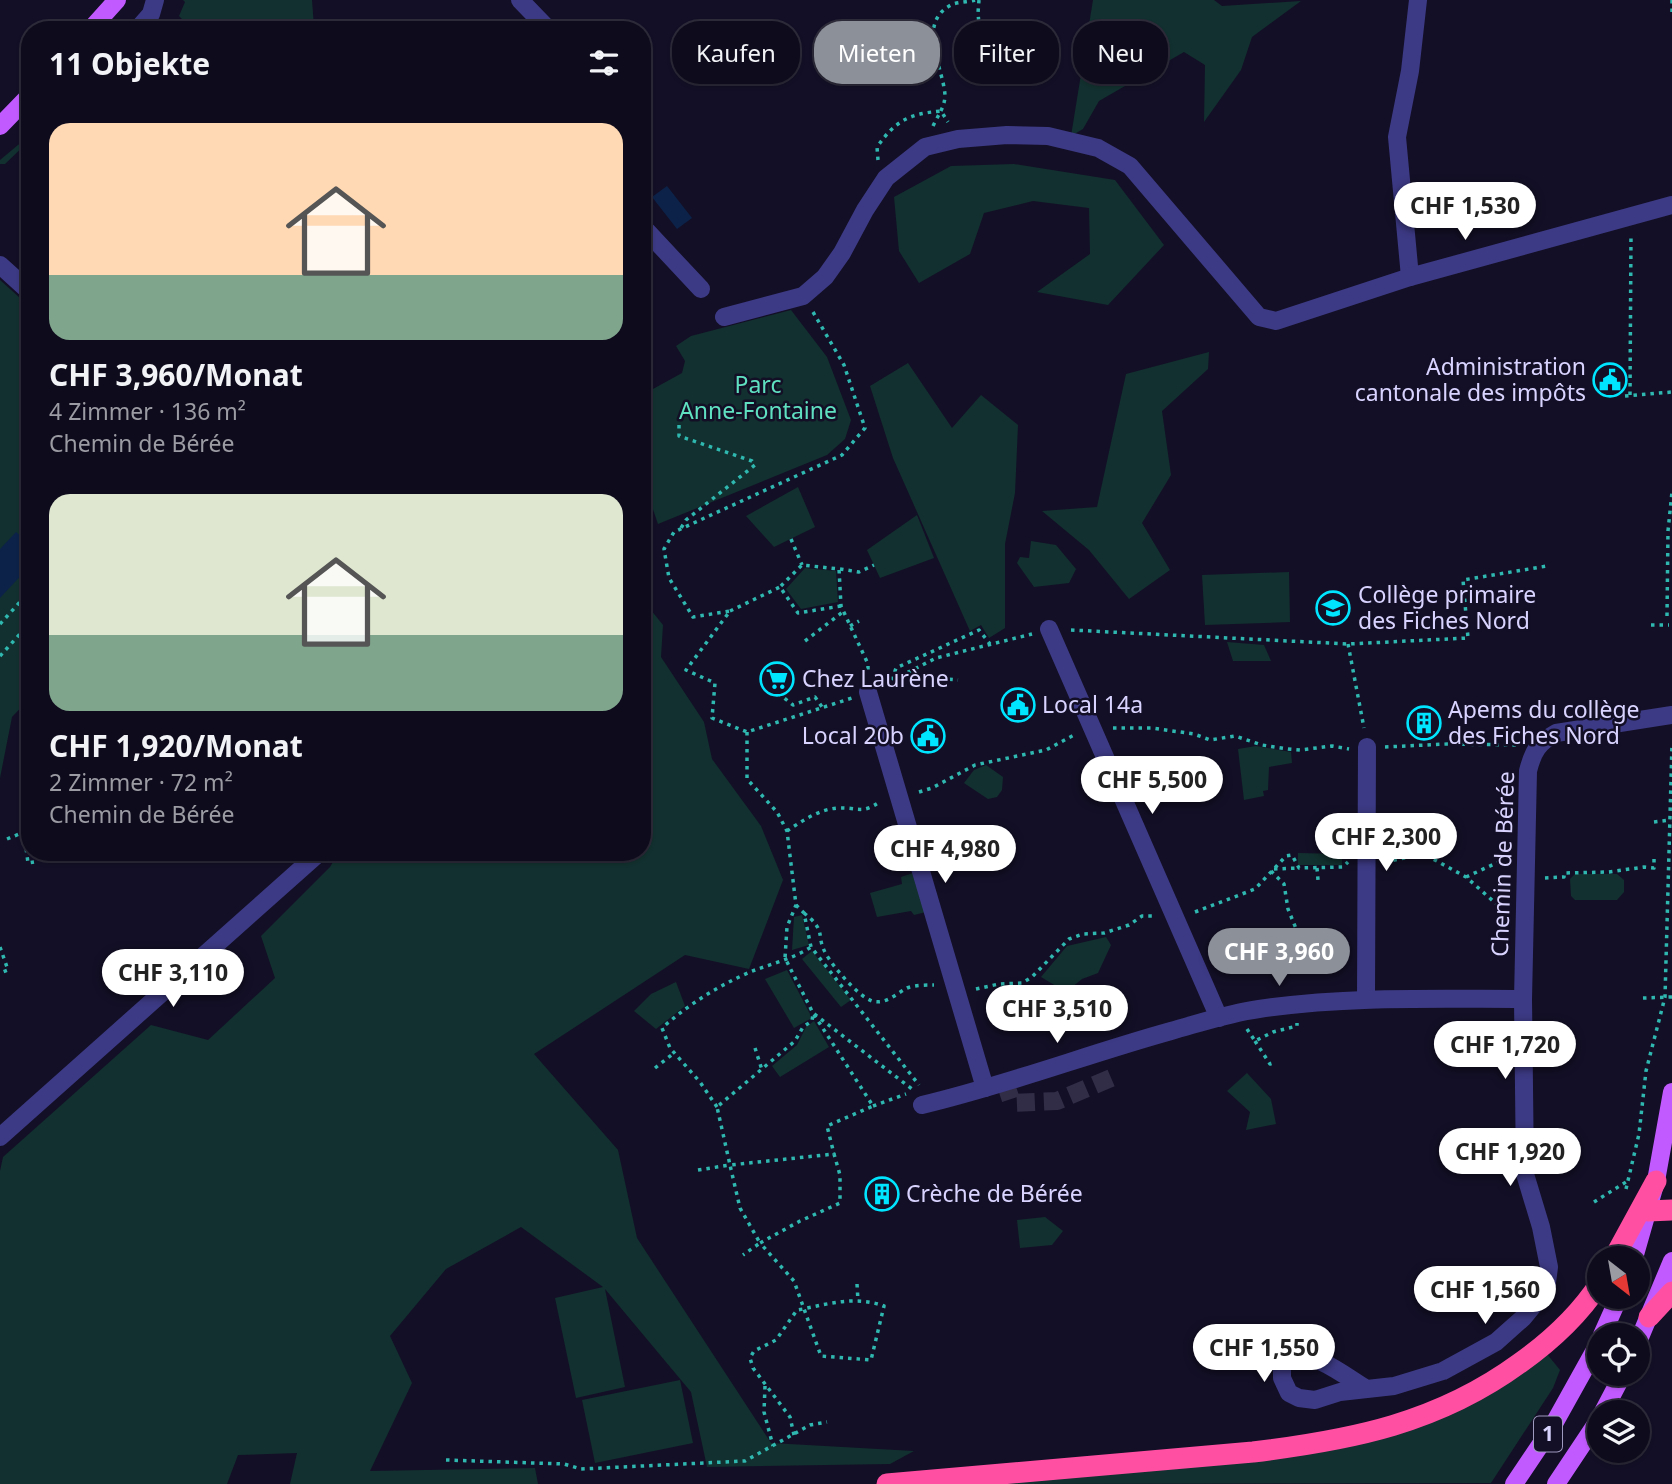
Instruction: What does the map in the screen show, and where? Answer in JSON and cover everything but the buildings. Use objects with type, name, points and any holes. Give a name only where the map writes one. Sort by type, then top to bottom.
[{"type":"highway","points":[[1621,1246],[1656,1181]]},
{"type":"highway","points":[[1648,1211],[1672,1210]]},
{"type":"highway","points":[[1649,1317],[1672,1292]]},
{"type":"highway","points":[[887,1484],[1253,1452],[1304,1446],[1378,1431],[1446,1408],[1507,1373],[1557,1334],[1587,1300]]},
{"type":"main road","points":[[98,21],[117,0]]},
{"type":"main road","points":[[0,125],[21,104]]},
{"type":"main road","points":[[1638,1246],[1656,1181],[1672,1092]]},
{"type":"main road","points":[[1646,1323],[1672,1261]]},
{"type":"main road","name":"1","points":[[1514,1484],[1551,1429],[1587,1364]]},
{"type":"main road","name":"1","points":[[1556,1484],[1587,1438]]},
{"type":"street","points":[[145,21],[157,0]]},
{"type":"street","points":[[157,0],[161,17],[158,21]]},
{"type":"street","points":[[520,0],[540,21]]},
{"type":"street","points":[[1410,277],[1397,137],[1410,71],[1418,0]]},
{"type":"street","points":[[723,317],[803,296],[825,277],[842,253],[886,178],[925,147],[958,139],[1007,135],[1048,136],[1098,148],[1130,166],[1259,317],[1276,321],[1410,277],[1672,205]]},
{"type":"street","points":[[651,236],[701,289]]},
{"type":"street","points":[[0,265],[21,284]]},
{"type":"street","points":[[1049,629],[1219,1018]]},
{"type":"street","points":[[868,692],[985,1088]]},
{"type":"street","name":"Chemin de Bérée","points":[[1364,1388],[1394,1386],[1443,1371],[1486,1348],[1523,1318],[1546,1290],[1549,1267],[1541,1227],[1525,1174],[1523,999],[1528,771],[1533,752],[1541,741],[1556,733],[1672,715]]},
{"type":"street","points":[[1359,749],[1366,999]]},
{"type":"street","points":[[0,1137],[310,861]]},
{"type":"street","points":[[926,1104],[1258,1009],[1366,999],[1523,999]]},
{"type":"path","points":[[936,21],[953,4],[977,0],[979,21]]},
{"type":"path","points":[[1672,0],[1672,13]]},
{"type":"path","points":[[925,147],[927,137],[943,109],[945,95],[940,74]]},
{"type":"path","points":[[1631,215],[1627,396],[1672,392]]},
{"type":"path","points":[[802,565],[780,587],[730,611],[693,617],[669,578],[664,550],[674,532],[842,454],[865,428],[844,365],[803,296]]},
{"type":"path","points":[[679,425],[679,436],[752,461],[755,465],[686,520],[680,529]]},
{"type":"path","points":[[1667,616],[1668,531],[1672,492]]},
{"type":"path","points":[[791,539],[802,565]]},
{"type":"path","points":[[802,565],[859,572],[874,565]]},
{"type":"path","points":[[730,611],[686,670],[715,683],[712,718],[747,732],[868,692],[936,658],[1049,629],[1348,644],[1468,638],[1463,580],[1547,566]]},
{"type":"path","points":[[839,569],[841,606],[869,664]]},
{"type":"path","points":[[780,587],[798,613],[841,606]]},
{"type":"path","points":[[0,624],[21,601]]},
{"type":"path","points":[[805,641],[844,611]]},
{"type":"path","points":[[850,626],[859,621]]},
{"type":"path","points":[[1651,625],[1670,625]]},
{"type":"path","points":[[892,680],[896,668],[979,630],[990,645]]},
{"type":"path","points":[[0,656],[21,633]]},
{"type":"path","points":[[1348,644],[1359,749]]},
{"type":"path","points":[[0,647],[4,651]]},
{"type":"path","points":[[905,674],[958,680]]},
{"type":"path","points":[[778,693],[793,705],[815,697],[822,708]]},
{"type":"path","points":[[1109,728],[1152,727],[1194,734],[1210,740],[1235,736],[1262,745],[1288,749],[1342,746],[1359,749],[1447,744],[1519,745]]},
{"type":"path","points":[[747,732],[747,779],[777,811],[787,831],[796,905],[787,927],[785,958],[813,1013],[873,1106]]},
{"type":"path","points":[[914,793],[932,788],[975,765],[1046,750],[1077,734]]},
{"type":"path","points":[[1625,1193],[1639,1134],[1647,1071],[1665,998],[1672,744]]},
{"type":"path","points":[[787,831],[806,818],[835,808],[854,811],[870,809],[888,797]]},
{"type":"path","points":[[1654,822],[1671,820]]},
{"type":"path","points":[[7,839],[21,833]]},
{"type":"path","points":[[1427,855],[1431,849]]},
{"type":"path","points":[[1195,912],[1255,889],[1286,856],[1292,855],[1299,868]]},
{"type":"path","points":[[1272,870],[1343,867],[1355,855]]},
{"type":"path","points":[[1376,864],[1427,855],[1466,877],[1501,908]]},
{"type":"path","points":[[1536,879],[1564,877],[1564,873],[1609,872],[1628,867],[1654,868],[1654,858]]},
{"type":"path","points":[[1466,877],[1503,860]]},
{"type":"path","points":[[28,861],[34,862]]},
{"type":"path","points":[[1317,868],[1318,880]]},
{"type":"path","points":[[1272,870],[1284,884],[1288,909],[1297,931],[1293,948]]},
{"type":"path","points":[[796,905],[817,923],[825,953],[855,989],[873,1001],[897,996],[907,988],[944,985]]},
{"type":"path","points":[[804,913],[811,947],[918,1081],[926,1104]]},
{"type":"path","points":[[965,992],[999,984],[1022,984],[1069,939],[1083,934],[1104,933],[1129,925],[1142,916],[1152,917]]},
{"type":"path","points":[[0,947],[8,970],[0,973]]},
{"type":"path","points":[[794,1434],[790,1417],[753,1368],[750,1358],[754,1351],[776,1340],[797,1310],[803,1309],[843,1300],[871,1301],[884,1306],[871,1360],[821,1356],[803,1309],[794,1281],[760,1243],[740,1208],[717,1107],[701,1082],[670,1048],[662,1028],[685,1008],[747,973],[802,953],[811,947]]},
{"type":"path","points":[[1643,998],[1672,997]]},
{"type":"path","points":[[717,1107],[795,1041],[803,1027],[812,1020],[813,1013]]},
{"type":"path","points":[[743,1255],[800,1221],[840,1203],[840,1175],[827,1126],[915,1091],[813,1013]]},
{"type":"path","points":[[1255,1041],[1273,1032],[1297,1026],[1297,1020]]},
{"type":"path","points":[[1250,1033],[1270,1064],[1276,1062]]},
{"type":"path","points":[[755,1048],[762,1070]]},
{"type":"path","points":[[655,1068],[674,1053]]},
{"type":"path","points":[[698,1170],[834,1154]]},
{"type":"path","points":[[1594,1202],[1628,1181]]},
{"type":"path","points":[[857,1284],[858,1301]]},
{"type":"path","points":[[766,1384],[764,1412],[773,1446]]},
{"type":"path","points":[[446,1460],[564,1464],[581,1469],[745,1461],[810,1425],[827,1422]]},
{"type":"green space","points":[[183,0],[312,0],[314,21],[184,21],[179,16],[185,2]]},
{"type":"green space","points":[[1093,0],[1214,0],[1222,6],[1301,1],[1252,37],[1241,70],[1204,122],[1205,65],[1184,52],[1168,61],[1168,21],[1090,21]]},
{"type":"green space","points":[[1079,84],[1128,84],[1099,101],[1083,129],[1071,136]]},
{"type":"green space","points":[[21,142],[21,149],[5,164],[0,164],[0,160]]},
{"type":"green space","points":[[1014,164],[1115,180],[1164,245],[1108,305],[1037,292],[1090,254],[1089,208],[1033,201],[984,213],[970,254],[919,283],[899,251],[894,197],[951,166]]},
{"type":"green space","points":[[0,280],[21,299],[21,708],[12,717],[0,778]]},
{"type":"green space","name":"Parc Anne-Fontaine","points":[[791,310],[827,357],[851,420],[845,439],[827,455],[658,524],[651,503],[651,390],[682,373],[685,361],[676,346],[691,336]]},
{"type":"green space","points":[[1209,352],[1208,369],[1162,411],[1171,475],[1142,523],[1170,570],[1129,599],[1089,550],[1042,511],[1097,507],[1126,374]]},
{"type":"green space","points":[[908,363],[952,428],[981,395],[1018,425],[1015,493],[1005,544],[1005,628],[989,638],[981,625],[970,631],[893,458],[870,386]]},
{"type":"green space","points":[[798,487],[815,527],[774,547],[746,516]]},
{"type":"green space","points":[[917,515],[934,558],[880,578],[867,550]]},
{"type":"green space","points":[[1031,541],[1056,545],[1076,569],[1069,583],[1034,587],[1017,563],[1020,557],[1029,558]]},
{"type":"green space","points":[[805,568],[836,571],[838,602],[801,609],[786,589]]},
{"type":"green space","points":[[1289,572],[1290,622],[1205,625],[1202,575]]},
{"type":"green space","points":[[651,610],[663,625],[661,657],[704,722],[712,759],[761,826],[783,880],[749,969],[685,955],[534,1054],[618,1150],[637,1238],[771,1443],[914,1451],[890,1464],[707,1467],[691,1392],[605,1289],[625,1387],[576,1398],[555,1298],[603,1287],[521,1227],[446,1269],[390,1336],[412,1383],[370,1471],[535,1468],[538,1484],[290,1484],[297,1453],[238,1455],[227,1484],[0,1484],[0,1171],[3,1157],[151,1025],[208,1040],[275,978],[261,936],[334,861],[651,861]]},
{"type":"green space","points":[[1227,642],[1264,645],[1271,661],[1233,661]]},
{"type":"green space","points":[[1256,746],[1291,752],[1292,763],[1269,767],[1268,790],[1263,791],[1264,796],[1244,800],[1238,749]]},
{"type":"green space","points":[[986,765],[1003,777],[1002,790],[997,797],[988,799],[964,783],[974,770]]},
{"type":"green space","points":[[1298,853],[1342,854],[1342,865],[1298,865]]},
{"type":"green space","points":[[913,873],[926,912],[914,915],[911,911],[877,917],[870,893],[902,884],[901,877]]},
{"type":"green space","points":[[1575,874],[1617,874],[1624,880],[1624,892],[1617,900],[1575,900],[1571,896],[1570,879]]},
{"type":"green space","points":[[802,915],[809,945],[792,950],[794,917]]},
{"type":"green space","points":[[1106,937],[1111,945],[1098,973],[1082,979],[1066,992],[1041,977],[1067,946]]},
{"type":"green space","points":[[812,951],[851,1000],[841,1007],[802,959]]},
{"type":"green space","points":[[787,970],[810,1014],[810,1019],[794,1028],[765,979]]},
{"type":"green space","points":[[676,982],[685,1006],[656,1029],[634,1011],[651,994]]},
{"type":"green space","points":[[814,1021],[829,1047],[780,1077],[772,1066],[797,1045],[806,1027]]},
{"type":"green space","points":[[1247,1073],[1271,1099],[1276,1124],[1246,1130],[1250,1112],[1227,1091]]},
{"type":"green space","points":[[1045,1217],[1063,1231],[1052,1245],[1020,1248],[1017,1220]]},
{"type":"green space","points":[[1547,1354],[1560,1370],[1553,1388],[1491,1483],[991,1484],[1315,1452]]},
{"type":"green space","points":[[680,1380],[693,1443],[595,1463],[582,1400]]},
{"type":"water","points":[[667,186],[692,218],[677,229],[652,197]]},
{"type":"water","points":[[16,532],[21,536],[21,576],[0,598],[0,549]]},
{"type":"tunnel","points":[[1005,1082],[1012,1103],[1057,1101],[1118,1075]]},
{"type":"place","name":"Administration cantonale des impôts","points":[[1610,380]]},
{"type":"place","name":"Collège primaire des Fiches Nord","points":[[1333,608]]},
{"type":"place","name":"Chez Laurène","points":[[777,679]]},
{"type":"place","name":"Local 14a","points":[[1018,705]]},
{"type":"place","name":"Apems du collège des Fiches Nord","points":[[1424,723]]},
{"type":"place","name":"Local 20b","points":[[928,736]]},
{"type":"place","name":"Crèche de Bérée","points":[[882,1194]]}]
